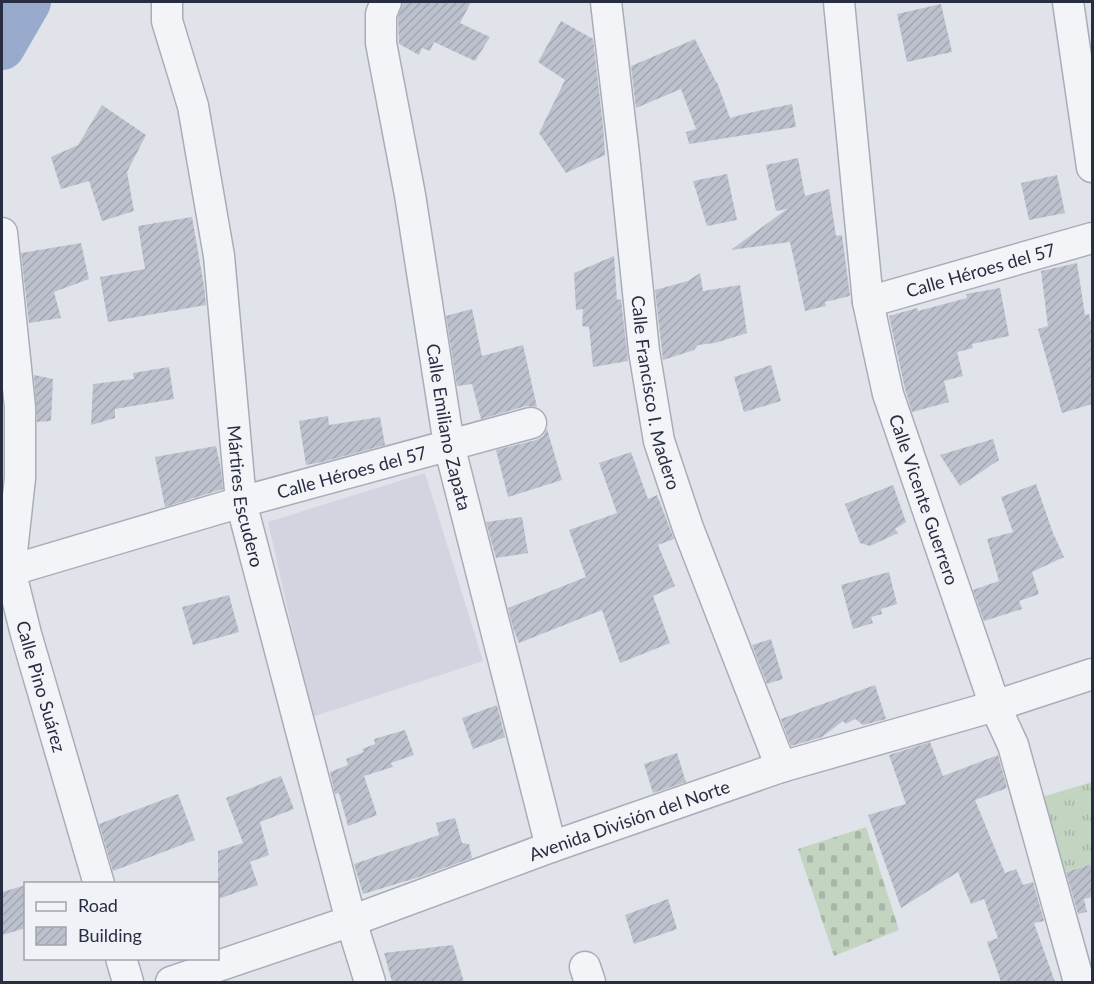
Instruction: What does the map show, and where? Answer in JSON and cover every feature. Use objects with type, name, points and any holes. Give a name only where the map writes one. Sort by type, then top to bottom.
[{"type":"street","name":"Mártires Escudero","points":[[167,2],[167,21],[193,106],[219,256],[241,502],[351,921],[370,982]]},
{"type":"street","name":"Calle Emiliano Zapata","points":[[386,2],[381,14],[381,43],[410,195],[448,445],[551,847]]},
{"type":"street","name":"Calle Francisco I. Madero","points":[[606,2],[644,351],[659,441],[688,528],[781,767]]},
{"type":"street","name":"Calle Vicente Guerrero","points":[[839,2],[868,302],[888,394],[994,706],[1013,745],[1079,982]]},
{"type":"street","points":[[1068,2],[1092,167]]},
{"type":"street","name":"Calle Pino Suárez","points":[[2,233],[20,407],[20,478],[6,571],[98,882]]},
{"type":"street","name":"Calle Héroes del 57","points":[[868,302],[1092,238]]},
{"type":"street","name":"Calle Héroes del 57","points":[[6,571],[241,502],[531,423]]},
{"type":"street","name":"Avenida División del Norte","points":[[171,982],[351,921],[551,847],[781,767],[994,706],[1092,674]]},
{"type":"street","points":[[122,960],[128,982]]},
{"type":"shaded area","points":[[425,473],[483,661],[312,717],[268,522]]},
{"type":"green space","points":[[1092,782],[1092,864],[1057,874],[1042,797]]},
{"type":"green space","points":[[866,827],[899,930],[834,956],[798,849]]},
{"type":"building","points":[[403,2],[471,2],[460,23],[490,37],[475,61],[434,42],[430,51],[422,48],[419,55],[399,44],[398,17]]},
{"type":"building","points":[[941,4],[952,52],[907,62],[897,14]]},
{"type":"building","points":[[561,21],[593,39],[605,155],[566,173],[539,133],[565,80],[538,62]]},
{"type":"building","points":[[695,39],[717,82],[730,118],[792,104],[796,127],[689,144],[686,132],[696,129],[681,89],[636,108],[631,66]]},
{"type":"building","points":[[102,105],[146,135],[127,172],[134,211],[102,221],[89,181],[61,189],[51,157],[78,145]]},
{"type":"building","points":[[798,158],[805,196],[829,189],[836,236],[842,235],[850,296],[825,302],[826,306],[805,311],[790,242],[731,250],[787,209],[776,211],[766,165]]},
{"type":"building","points":[[727,174],[737,220],[707,226],[693,181]]},
{"type":"building","points":[[1057,175],[1065,213],[1029,220],[1021,183]]},
{"type":"building","points":[[192,217],[206,305],[108,322],[100,277],[145,269],[138,226]]},
{"type":"building","points":[[81,243],[89,279],[54,292],[61,318],[29,323],[21,253]]},
{"type":"building","points":[[614,256],[617,300],[621,299],[628,361],[593,367],[589,327],[582,326],[583,309],[576,310],[574,273]]},
{"type":"building","points":[[1077,263],[1085,315],[1089,314],[1092,326],[1092,404],[1062,413],[1038,329],[1048,326],[1041,271]]},
{"type":"building","points":[[700,273],[703,291],[740,285],[747,333],[715,343],[698,345],[694,350],[663,360],[655,290],[688,281]]},
{"type":"building","points":[[1000,288],[1009,336],[972,344],[973,348],[957,352],[963,376],[944,381],[949,402],[912,412],[889,316],[967,298],[966,294]]},
{"type":"building","points":[[472,309],[482,356],[523,345],[537,407],[526,406],[481,419],[472,384],[457,386],[446,316]]},
{"type":"building","points":[[771,365],[781,401],[744,412],[734,377]]},
{"type":"building","points":[[169,367],[174,399],[115,409],[115,418],[91,425],[93,384],[134,379],[133,373]]},
{"type":"building","points":[[34,375],[53,379],[51,421],[37,422]]},
{"type":"building","points":[[328,416],[329,425],[380,417],[385,445],[306,465],[299,421]]},
{"type":"building","points":[[547,429],[562,480],[508,497],[496,450],[536,440],[543,436]]},
{"type":"building","points":[[993,439],[999,460],[960,486],[940,455]]},
{"type":"building","points":[[216,446],[223,489],[165,507],[155,457]]},
{"type":"building","points":[[631,452],[648,499],[657,495],[674,539],[658,545],[675,586],[653,596],[670,643],[620,663],[602,610],[519,643],[508,608],[586,577],[569,530],[617,513],[599,463]]},
{"type":"building","points":[[1036,484],[1064,557],[1032,572],[1039,594],[1019,601],[1022,609],[984,621],[973,590],[999,581],[987,539],[1013,532],[1001,497]]},
{"type":"building","points":[[893,485],[906,522],[895,529],[898,533],[870,546],[860,543],[845,504]]},
{"type":"building","points":[[522,517],[528,553],[496,558],[486,522]]},
{"type":"building","points":[[889,572],[897,604],[881,609],[882,614],[871,617],[873,623],[853,629],[841,585]]},
{"type":"building","points":[[229,595],[239,632],[193,645],[182,607]]},
{"type":"building","points":[[771,639],[783,679],[767,684],[752,645]]},
{"type":"building","points":[[875,685],[886,719],[863,725],[855,719],[846,724],[843,721],[822,737],[791,746],[781,719]]},
{"type":"building","points":[[497,705],[505,737],[473,749],[462,718]]},
{"type":"building","points":[[405,730],[414,755],[391,763],[393,767],[364,776],[377,815],[348,826],[339,793],[335,794],[330,772],[348,765],[346,759],[364,752],[362,749],[375,744],[374,739]]},
{"type":"building","points":[[930,742],[943,776],[998,755],[1007,788],[975,800],[1005,873],[1016,869],[1023,885],[1033,882],[1044,921],[1034,923],[1055,982],[1001,982],[987,942],[998,938],[984,899],[971,904],[958,872],[901,908],[868,815],[906,804],[889,755]]},
{"type":"building","points":[[677,753],[686,782],[653,793],[644,764]]},
{"type":"building","points":[[281,776],[294,809],[260,822],[269,855],[250,862],[258,885],[219,899],[218,851],[243,843],[226,798]]},
{"type":"building","points":[[178,794],[195,840],[113,871],[99,824]]},
{"type":"building","points":[[455,818],[462,843],[469,844],[472,858],[363,894],[354,864],[439,835],[436,823]]},
{"type":"building","points":[[1092,864],[1092,897],[1084,899],[1087,912],[1078,914],[1066,872]]},
{"type":"building","points":[[24,886],[24,929],[2,935],[2,892]]},
{"type":"building","points":[[668,899],[677,929],[634,944],[625,915]]},
{"type":"building","points":[[453,945],[464,982],[392,982],[384,953]]},
{"type":"waterway","points":[[2,47],[28,2]]}]
